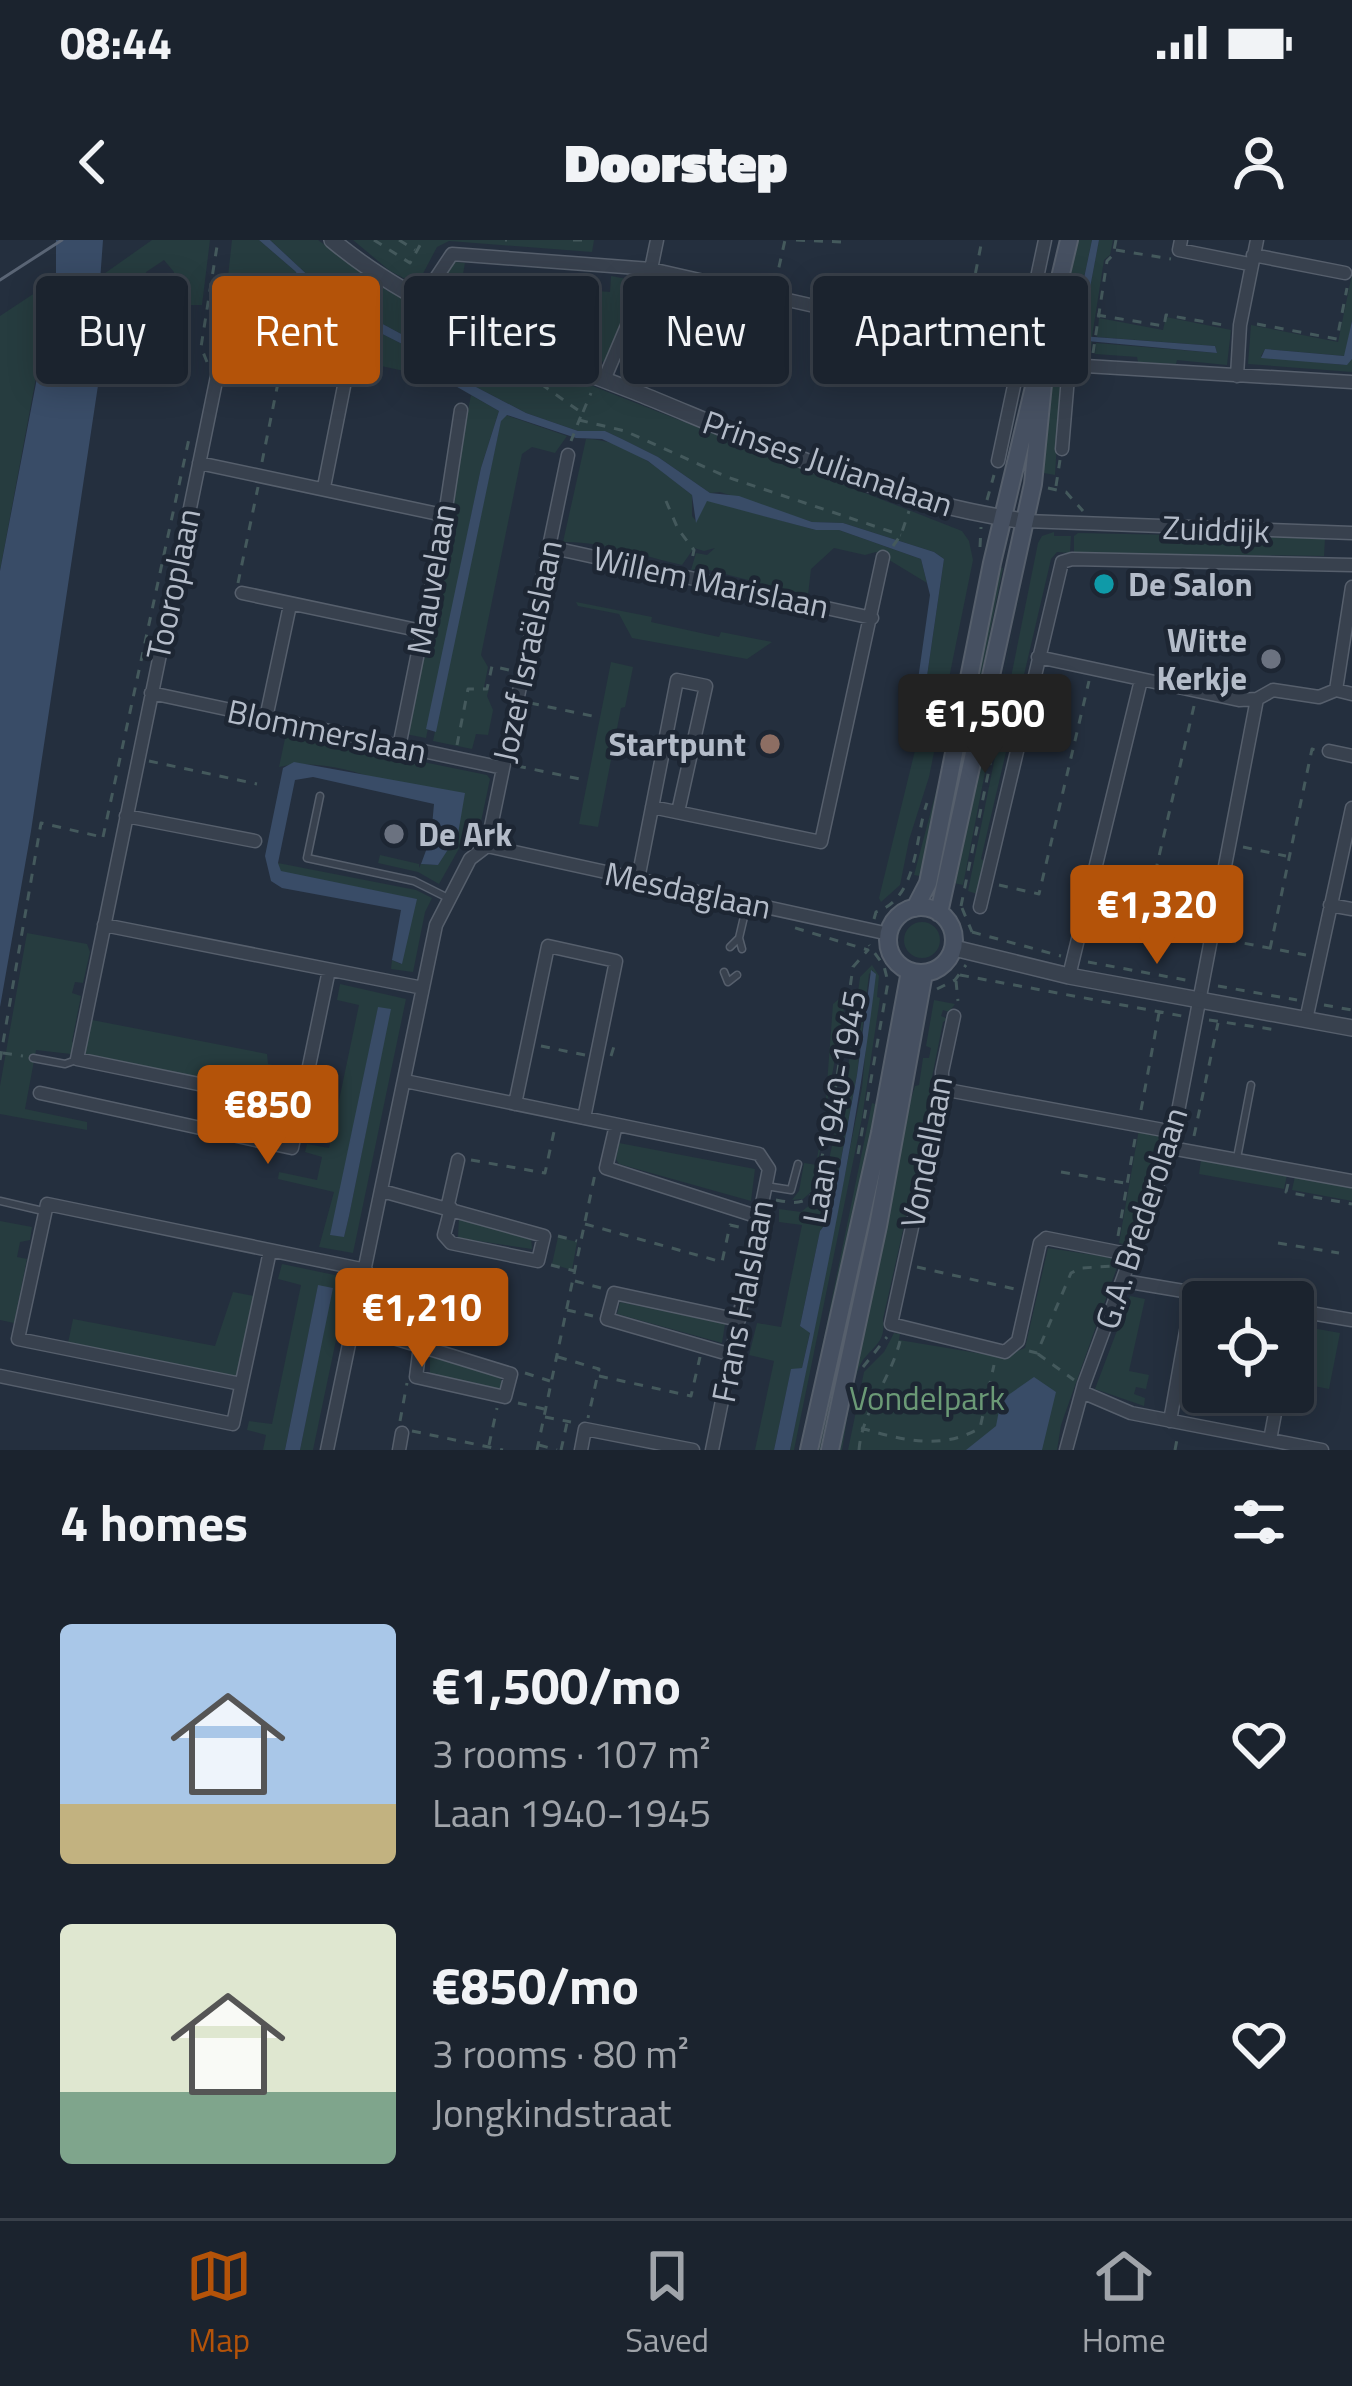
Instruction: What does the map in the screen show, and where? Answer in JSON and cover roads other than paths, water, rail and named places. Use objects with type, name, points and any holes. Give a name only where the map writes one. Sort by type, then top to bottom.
[{"type":"main road","points":[[1061,276],[1069,240]]},
{"type":"main road","points":[[915,908],[939,913],[952,928],[954,948],[945,964],[917,972],[893,957],[880,932],[915,908],[928,883],[992,563],[1036,384]]},
{"type":"main road","points":[[939,913],[1025,521],[1042,384]]},
{"type":"main road","name":"Laan 1940-1945","points":[[809,1450],[917,972]]},
{"type":"main road","name":"Laan 1940-1945","points":[[830,1450],[878,1226],[917,972]]},
{"type":"street","name":"Prinses Julianalaan","points":[[332,240],[404,289]]},
{"type":"street","points":[[598,386],[651,269],[657,240]]},
{"type":"street","points":[[1038,276],[1045,240]]},
{"type":"street","points":[[1237,376],[1257,240]]},
{"type":"street","points":[[1180,245],[1345,273]]},
{"type":"street","points":[[437,276],[452,254],[651,269],[813,303]]},
{"type":"street","points":[[1062,449],[1070,365],[1352,382]]},
{"type":"street","name":"Tooroplaan","points":[[77,1059],[216,384]]},
{"type":"street","points":[[323,487],[344,384]]},
{"type":"street","name":"Prinses Julianalaan","points":[[594,384],[873,486],[1005,518]]},
{"type":"street","points":[[998,461],[1015,384]]},
{"type":"street","name":"Mauvelaan","points":[[399,747],[461,410]]},
{"type":"street","name":"Jozef Israëlslaan","points":[[487,846],[570,448]]},
{"type":"street","points":[[199,463],[259,481],[323,487],[443,514]]},
{"type":"street","name":"Zuiddijk","points":[[1005,518],[1352,535]]},
{"type":"street","name":"Willem Marislaan","points":[[549,547],[872,617]]},
{"type":"street","points":[[652,807],[821,842],[886,554]]},
{"type":"street","points":[[971,899],[986,881],[1061,562],[1352,565]]},
{"type":"street","points":[[1336,690],[1352,587]]},
{"type":"street","points":[[242,593],[422,631]]},
{"type":"street","points":[[266,718],[290,604]]},
{"type":"street","points":[[1038,657],[1197,692],[1258,699],[1274,690],[1319,697],[1336,690],[1352,694]]},
{"type":"street","points":[[638,879],[677,680],[706,686],[678,812]]},
{"type":"street","points":[[1071,968],[1141,680]]},
{"type":"street","name":"Blommerslaan","points":[[151,693],[503,766]]},
{"type":"street","name":"G.A. Brederolaan","points":[[1066,1450],[1083,1388],[1172,1148],[1258,699]]},
{"type":"street","points":[[1329,751],[1352,756]]},
{"type":"street","points":[[1306,1020],[1352,808]]},
{"type":"street","points":[[126,816],[255,841]]},
{"type":"street","points":[[327,1450],[436,925],[470,859],[487,846]]},
{"type":"street","name":"Mesdaglaan","points":[[487,846],[880,932]]},
{"type":"street","points":[[1330,905],[1352,909]]},
{"type":"street","points":[[104,925],[423,988]]},
{"type":"street","points":[[515,1103],[548,946],[616,961],[602,1057],[584,1118]]},
{"type":"street","points":[[954,948],[1071,968],[1199,1010],[1352,1028]]},
{"type":"street","points":[[40,1093],[292,1148],[329,970]]},
{"type":"street","name":"Vondellaan","points":[[954,1016],[903,1264],[897,1326],[997,1352],[1014,1348],[1040,1244],[1046,1238],[1115,1252],[1131,1260]]},
{"type":"street","points":[[77,1059],[301,1105]]},
{"type":"street","points":[[405,1082],[616,1125],[606,1168],[758,1224]]},
{"type":"street","points":[[942,1089],[1174,1132]]},
{"type":"street","name":"Frans Halslaan","points":[[616,1125],[759,1154],[769,1168],[712,1450]]},
{"type":"street","points":[[1172,1148],[1352,1181]]},
{"type":"street","points":[[382,1191],[449,1208],[544,1236],[538,1261],[451,1244],[444,1235],[449,1208],[458,1160]]},
{"type":"street","points":[[242,1384],[18,1339],[46,1208],[366,1270]]},
{"type":"street","points":[[0,1376],[233,1424],[270,1251]]},
{"type":"street","points":[[1124,1281],[1182,1290]]},
{"type":"street","points":[[732,1355],[607,1319],[614,1293],[739,1320]]},
{"type":"street","points":[[354,1326],[420,1346],[512,1374],[502,1396],[416,1377],[420,1346],[431,1299]]},
{"type":"street","points":[[1314,1315],[1352,1321]]},
{"type":"street","points":[[1170,1420],[1182,1353]]},
{"type":"street","points":[[1083,1388],[1131,1414],[1322,1450]]},
{"type":"street","points":[[1270,1440],[1275,1413]]},
{"type":"street","points":[[581,1450],[585,1429],[693,1450]]},
{"type":"street","points":[[399,1450],[402,1433]]},
{"type":"lane","points":[[320,796],[307,858],[414,881],[448,898]]},
{"type":"lane","points":[[742,949],[739,938],[748,901]]},
{"type":"lane","points":[[730,946],[739,938]]},
{"type":"lane","points":[[724,972],[728,982],[737,974]]},
{"type":"lane","points":[[33,1058],[65,1064],[77,1059]]},
{"type":"lane","points":[[1237,1161],[1251,1085]]},
{"type":"lane","points":[[764,1192],[791,1190],[798,1164]]},
{"type":"lane","points":[[0,1202],[46,1208]]},
{"type":"water","points":[[56,240],[103,240],[100,276],[56,276]]},
{"type":"water","points":[[259,240],[270,240],[309,276],[295,271]]},
{"type":"water","points":[[1092,240],[1099,240],[1088,299],[1084,276]]},
{"type":"water","points":[[1352,321],[1352,359],[1347,365],[1261,358],[1265,349],[1344,356]]},
{"type":"water","points":[[380,323],[404,336],[404,345],[380,333]]},
{"type":"water","points":[[1088,337],[1215,346],[1217,353],[1088,341]]},
{"type":"water","points":[[36,383],[98,384],[0,1007],[0,571]]},
{"type":"water","points":[[452,384],[470,384],[526,413],[578,431],[605,431],[658,457],[710,493],[739,496],[812,522],[843,523],[944,559],[918,738],[910,736],[930,595],[921,559],[839,530],[816,530],[707,501],[696,523],[692,495],[648,461],[602,439],[576,438],[507,415],[501,421],[436,732],[426,729],[481,468],[499,411]]},
{"type":"water","points":[[294,762],[465,793],[458,834],[438,865],[421,864],[431,837],[434,804],[313,777],[295,780],[278,863],[281,871],[417,899],[402,964],[392,960],[401,910],[282,888],[271,881],[265,856],[283,768]]},
{"type":"water","points":[[871,970],[876,974],[868,1034],[826,1272],[790,1450],[774,1450],[791,1369],[802,1368],[810,1333],[800,1326],[820,1231],[830,1218]]},
{"type":"water","points":[[378,1007],[391,1009],[349,1216],[344,1237],[330,1235]]},
{"type":"water","points":[[318,1285],[333,1288],[300,1450],[285,1450]]},
{"type":"water","points":[[1034,1377],[1056,1392],[1042,1450],[966,1450],[996,1426],[1001,1400]]},
{"type":"tram line","points":[[0,280],[62,240]]},
{"type":"place","name":"De Salon","points":[[1104,584]]},
{"type":"place","name":"Witte Kerkje","points":[[1271,659]]},
{"type":"place","name":"Startpunt","points":[[770,744]]},
{"type":"place","name":"De Ark","points":[[394,834]]},
{"type":"park label","name":"Vondelpark","points":[[927,1398]]}]
